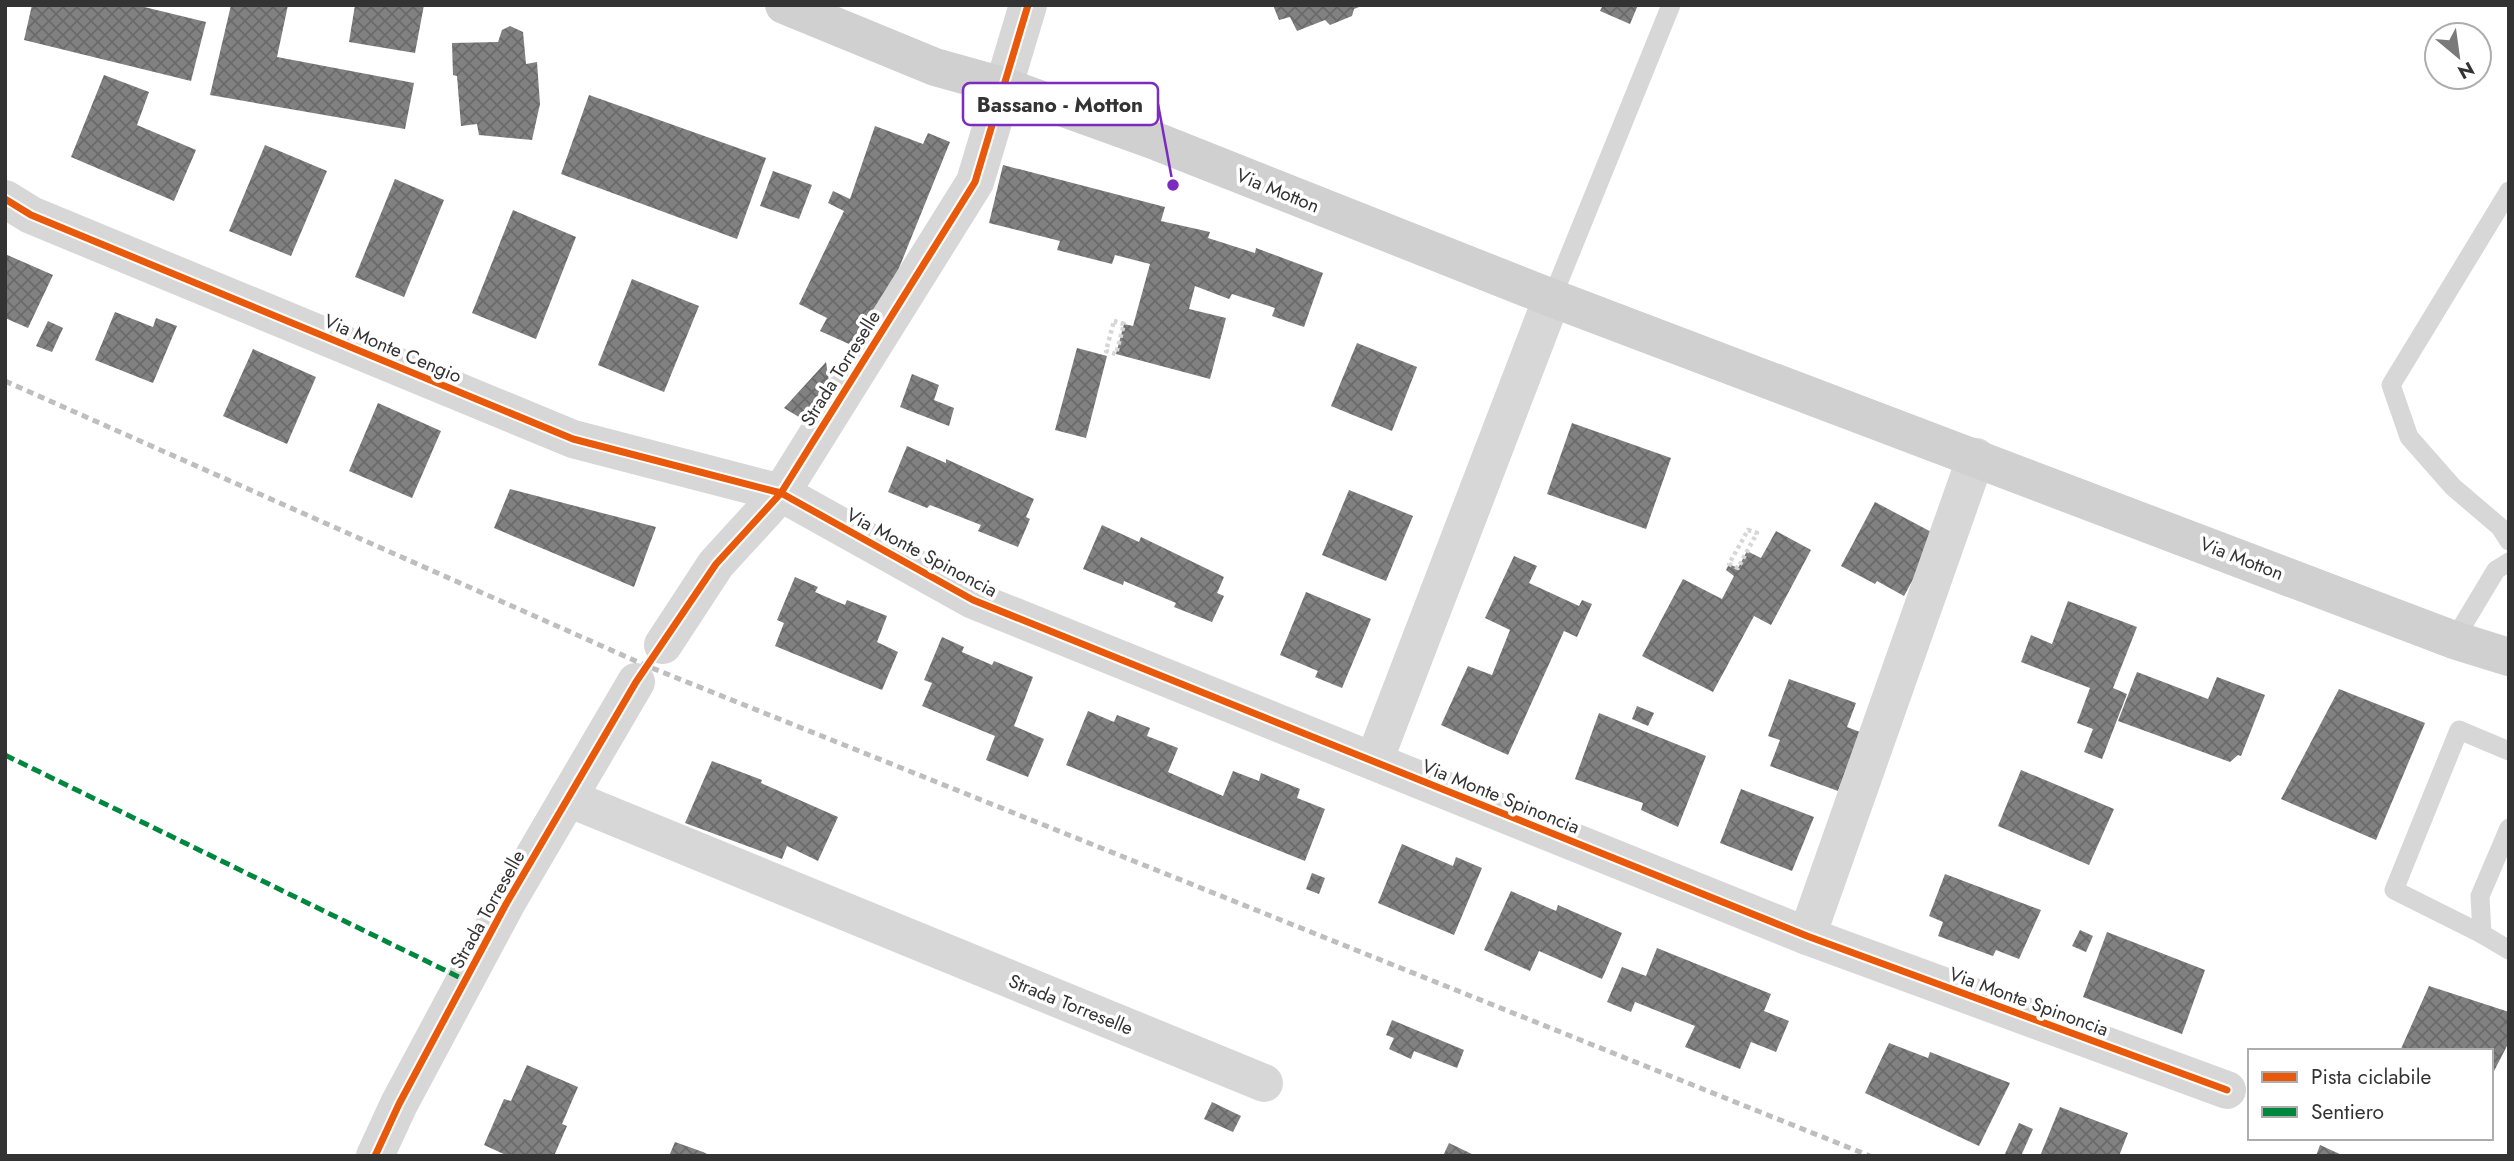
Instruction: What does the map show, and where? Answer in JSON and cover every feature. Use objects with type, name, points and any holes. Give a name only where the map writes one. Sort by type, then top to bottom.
[{"type":"main road","name":"Via Motton","points":[[784,5],[935,67],[1003,86],[1158,142],[1552,298],[2454,640],[2509,657]]},
{"type":"street","points":[[1003,86],[1028,5]]},
{"type":"street","name":"Strada Torreselle","points":[[663,645],[716,564],[780,493],[975,182],[1003,86]]},
{"type":"street","name":"Via Monte Cengio","points":[[5,199],[31,215],[573,439],[780,493]]},
{"type":"street","points":[[1374,761],[1552,298]]},
{"type":"street","points":[[1807,936],[1976,457]]},
{"type":"street","name":"Via Monte Spinoncia","points":[[780,493],[973,600],[1807,936],[2227,1090]]},
{"type":"street","name":"Strada Torreselle","points":[[374,1156],[506,904],[636,682]]},
{"type":"street","name":"Strada Torreselle","points":[[568,798],[1264,1083]]},
{"type":"lane","points":[[1552,298],[1671,5]]},
{"type":"lane","points":[[2509,191],[2391,385],[2409,437],[2453,487],[2500,527],[2509,541]]},
{"type":"lane","points":[[2454,640],[2496,570],[2509,562]]},
{"type":"lane","points":[[2509,751],[2459,730],[2394,890],[2482,933],[2509,950]]},
{"type":"lane","points":[[2482,933],[2480,896],[2509,828]]},
{"type":"path","points":[[1114,321],[1124,324],[1116,354],[1106,351],[1114,321]]},
{"type":"path","points":[[1748,530],[1757,533],[1738,568],[1730,564],[1748,530]]},
{"type":"building","points":[[32,5],[136,5],[206,22],[191,81],[24,40]]},
{"type":"building","points":[[231,5],[288,5],[277,57],[414,83],[405,129],[210,95]]},
{"type":"building","points":[[355,5],[424,5],[415,53],[349,42]]},
{"type":"building","points":[[1273,5],[1364,5],[1354,9],[1352,16],[1330,25],[1325,20],[1297,31],[1290,17],[1279,20]]},
{"type":"building","points":[[1603,5],[1638,5],[1630,24],[1600,11]]},
{"type":"building","points":[[510,26],[523,32],[526,64],[537,62],[540,104],[532,140],[479,135],[477,124],[461,126],[457,76],[453,75],[452,43],[498,42],[502,30]]},
{"type":"building","points":[[104,75],[149,92],[137,125],[196,150],[174,201],[71,157]]},
{"type":"building","points":[[589,95],[766,158],[737,239],[561,174]]},
{"type":"building","points":[[875,126],[923,144],[928,133],[950,142],[897,273],[858,348],[820,331],[827,318],[799,304],[844,211],[828,203],[833,191],[850,199]]},
{"type":"building","points":[[265,145],[327,171],[291,256],[229,231]]},
{"type":"building","points":[[1003,165],[1165,207],[1161,221],[1210,232],[1208,238],[1255,253],[1256,248],[1323,273],[1304,327],[1272,316],[1275,308],[1232,294],[1229,299],[1195,286],[1189,309],[1226,318],[1210,379],[1116,354],[1124,324],[1133,326],[1150,264],[1115,255],[1112,264],[1057,250],[1060,241],[989,223]]},
{"type":"building","points":[[773,171],[812,185],[799,219],[760,206]]},
{"type":"building","points":[[395,179],[444,200],[404,297],[355,277]]},
{"type":"building","points":[[513,210],[576,237],[536,339],[472,313]]},
{"type":"building","points":[[5,254],[53,275],[28,328],[5,318]]},
{"type":"building","points":[[632,279],[699,306],[664,392],[598,365]]},
{"type":"building","points":[[115,312],[153,327],[156,318],[177,326],[153,383],[95,360]]},
{"type":"building","points":[[48,321],[63,328],[52,352],[36,346]]},
{"type":"building","points":[[1357,343],[1417,367],[1392,431],[1331,406]]},
{"type":"building","points":[[1077,348],[1107,356],[1086,438],[1055,430]]},
{"type":"building","points":[[253,349],[316,377],[287,444],[223,416]]},
{"type":"building","points":[[826,362],[830,387],[804,420],[784,408]]},
{"type":"building","points":[[912,374],[939,385],[934,400],[954,408],[949,426],[900,407]]},
{"type":"building","points":[[378,403],[441,431],[412,498],[349,471]]},
{"type":"building","points":[[1572,423],[1671,458],[1646,529],[1547,494]]},
{"type":"building","points":[[907,446],[946,463],[946,459],[1034,499],[1026,517],[1030,519],[1018,547],[978,531],[981,525],[888,492]]},
{"type":"building","points":[[510,489],[656,527],[634,587],[494,528]]},
{"type":"building","points":[[1349,490],[1413,516],[1386,581],[1322,555]]},
{"type":"building","points":[[1875,502],[1937,535],[1904,596],[1841,566]]},
{"type":"building","points":[[1102,525],[1139,542],[1141,537],[1224,577],[1217,593],[1224,596],[1212,622],[1174,607],[1176,603],[1124,581],[1123,585],[1083,569]]},
{"type":"building","points":[[1776,531],[1811,550],[1771,625],[1754,616],[1713,692],[1642,656],[1683,579],[1722,599],[1734,576],[1726,570],[1729,564],[1738,568],[1747,551],[1761,558]]},
{"type":"building","points":[[1514,556],[1537,566],[1529,583],[1579,606],[1582,600],[1592,604],[1577,637],[1564,631],[1508,755],[1441,725],[1468,666],[1492,675],[1510,630],[1485,618]]},
{"type":"building","points":[[795,577],[818,587],[815,592],[845,605],[847,600],[887,616],[877,642],[898,652],[882,690],[775,646],[784,623],[777,620]]},
{"type":"building","points":[[1306,592],[1371,619],[1342,688],[1315,677],[1318,671],[1280,655]]},
{"type":"building","points":[[2068,601],[2137,627],[2113,688],[2127,694],[2102,759],[2084,752],[2093,729],[2077,723],[2090,688],[2021,662],[2031,635],[2052,644]]},
{"type":"building","points":[[942,637],[964,647],[962,652],[992,665],[994,661],[1033,677],[1014,726],[1044,739],[1028,777],[986,760],[995,736],[922,706],[932,683],[924,680]]},
{"type":"building","points":[[2137,672],[2208,699],[2217,677],[2265,695],[2241,756],[2238,755],[2230,762],[2118,721]]},
{"type":"building","points":[[1789,679],[1856,703],[1847,727],[1860,732],[1838,791],[1770,766],[1780,740],[1768,736]]},
{"type":"building","points":[[2339,689],[2425,723],[2376,840],[2281,799]]},
{"type":"building","points":[[1637,706],[1654,713],[1648,726],[1632,719]]},
{"type":"building","points":[[1088,711],[1114,722],[1117,715],[1150,728],[1147,736],[1178,748],[1168,772],[1223,796],[1233,771],[1259,781],[1261,773],[1300,789],[1297,798],[1325,809],[1305,861],[1066,765]]},
{"type":"building","points":[[1599,713],[1706,756],[1678,827],[1641,810],[1643,803],[1575,779]]},
{"type":"building","points":[[712,761],[762,780],[761,783],[838,817],[818,861],[787,846],[782,859],[685,823]]},
{"type":"building","points":[[2021,770],[2114,809],[2089,865],[1998,826]]},
{"type":"building","points":[[1741,789],[1814,817],[1792,871],[1720,843]]},
{"type":"building","points":[[1402,844],[1453,866],[1456,857],[1482,868],[1454,935],[1378,903]]},
{"type":"building","points":[[1312,873],[1325,878],[1319,894],[1306,889]]},
{"type":"building","points":[[1945,874],[2041,910],[2019,959],[1996,950],[1993,956],[1938,936],[1943,922],[1929,916]]},
{"type":"building","points":[[1511,891],[1556,911],[1558,905],[1622,933],[1602,979],[1539,951],[1530,971],[1484,950]]},
{"type":"building","points":[[2080,930],[2093,936],[2086,952],[2072,946]]},
{"type":"building","points":[[2107,932],[2205,970],[2182,1034],[2083,997]]},
{"type":"building","points":[[1657,948],[1771,994],[1764,1011],[1789,1021],[1776,1052],[1751,1042],[1740,1069],[1685,1047],[1695,1026],[1635,1002],[1631,1012],[1607,1002],[1622,967],[1646,976]]},
{"type":"building","points":[[2429,986],[2509,1012],[2509,1042],[2493,1073],[2493,1049],[2401,1049]]},
{"type":"building","points":[[1392,1020],[1464,1050],[1457,1068],[1414,1051],[1411,1059],[1389,1049],[1394,1038],[1386,1035]]},
{"type":"building","points":[[1889,1043],[1928,1058],[1930,1052],[2010,1083],[1979,1146],[1865,1093]]},
{"type":"building","points":[[527,1065],[578,1087],[562,1124],[567,1126],[554,1156],[508,1156],[484,1145],[504,1099],[511,1101]]},
{"type":"building","points":[[1212,1102],[1241,1116],[1233,1132],[1204,1119]]},
{"type":"building","points":[[2060,1107],[2128,1133],[2119,1156],[2040,1156]]},
{"type":"building","points":[[2019,1123],[2033,1129],[2021,1156],[2004,1156]]},
{"type":"building","points":[[675,1142],[703,1152],[711,1156],[669,1156]]},
{"type":"building","points":[[1449,1143],[1476,1156],[1443,1156]]},
{"type":"building","points":[[2320,1145],[2344,1156],[2316,1156]]},
{"type":"railway","points":[[5,381],[647,666],[1870,1156]]},
{"type":"marked path","points":[[5,755],[465,980]]},
{"type":"cycle path","points":[[375,1156],[399,1104],[506,904],[636,682],[716,564],[781,493],[975,182],[1028,5]]},
{"type":"cycle path","points":[[5,199],[31,215],[573,439],[781,493],[973,600],[1807,936],[2227,1090]]},
{"type":"place","name":"Bassano - Motton","points":[[1173,185]]}]
